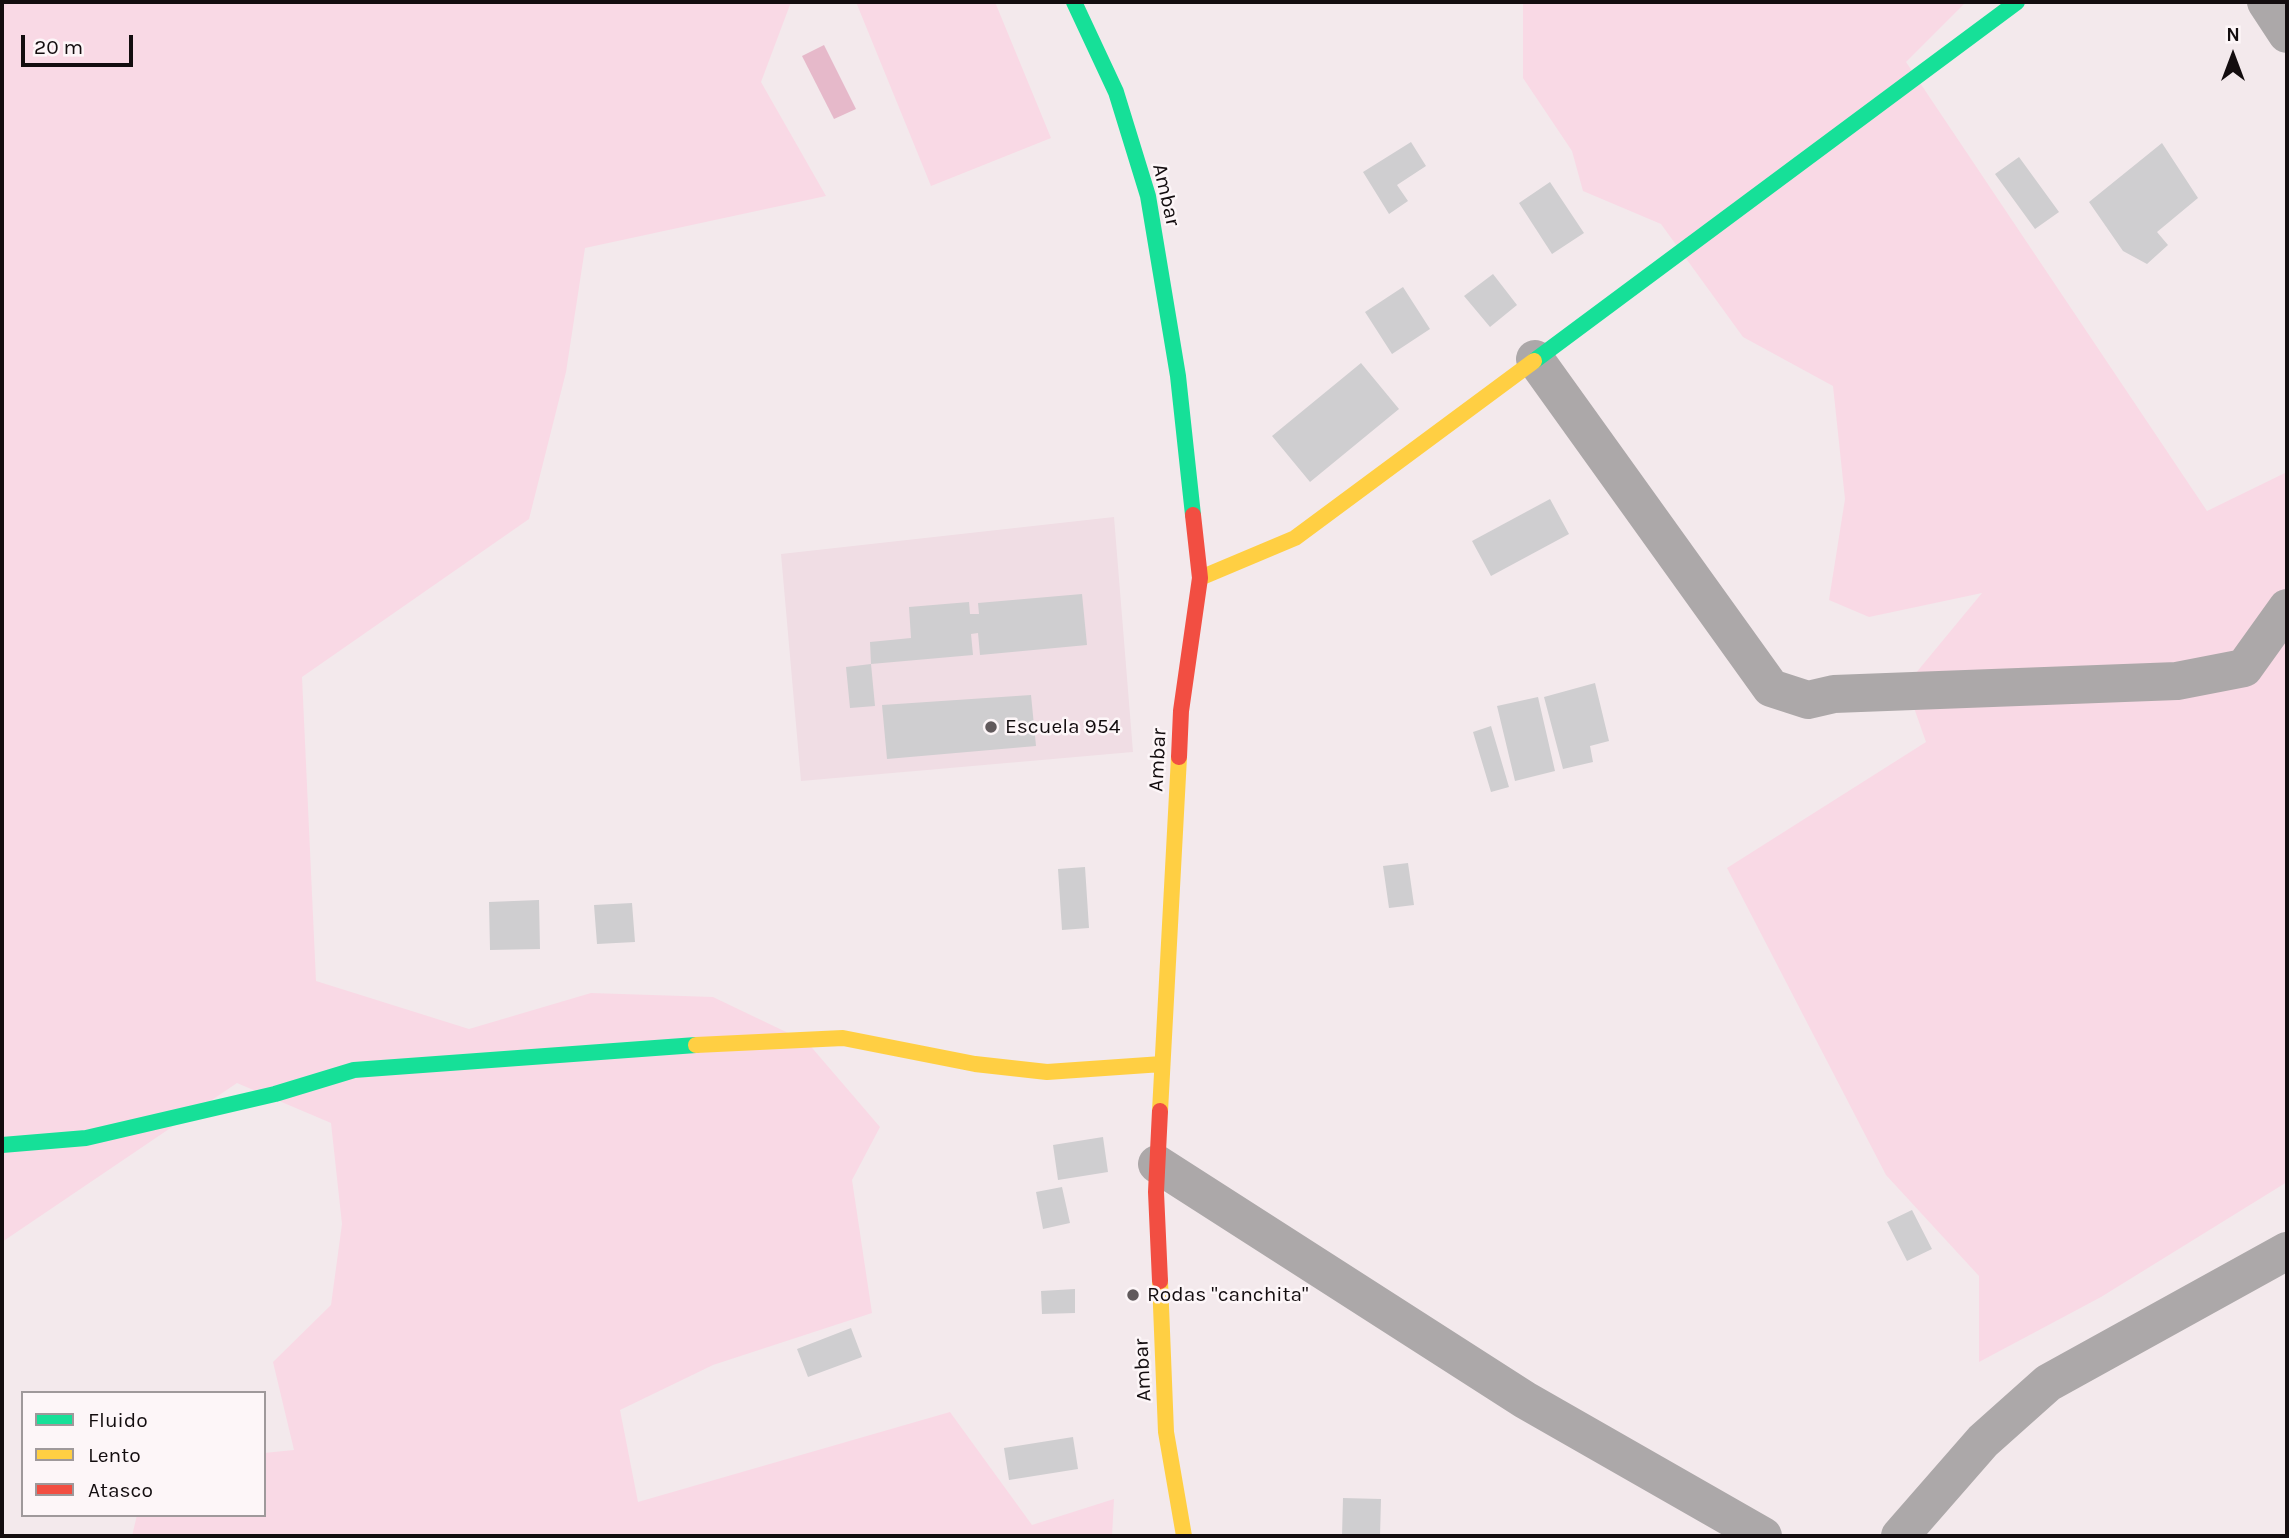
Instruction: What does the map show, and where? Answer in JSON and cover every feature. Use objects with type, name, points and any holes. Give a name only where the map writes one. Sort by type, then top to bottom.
[{"type":"street","name":"Ambar","points":[[1074,2],[1116,92],[1148,196],[1178,376],[1200,578],[1181,712],[1156,1192],[1166,1432],[1184,1536]]},
{"type":"street","points":[[1200,578],[1295,538],[2017,2]]},
{"type":"street","points":[[2266,2],[2287,34]]},
{"type":"street","points":[[1535,359],[1771,688],[1808,700],[1834,694],[2178,681],[2244,668],[2287,608]]},
{"type":"street","points":[[2,1145],[86,1138],[275,1094],[354,1070],[714,1044],[843,1038],[975,1064],[1047,1072],[1163,1064]]},
{"type":"street","points":[[1157,1164],[1525,1400],[1763,1536]]},
{"type":"street","points":[[1900,1536],[1983,1441],[2048,1383],[2287,1251]]},
{"type":"shaded area","points":[[2,2],[791,2],[761,82],[826,196],[585,248],[566,372],[529,519],[302,677],[316,981],[469,1029],[591,993],[713,997],[807,1042],[880,1127],[852,1180],[872,1313],[713,1365],[620,1410],[638,1502],[950,1412],[1032,1525],[1114,1499],[1112,1536],[132,1536],[137,1517],[266,1517],[266,1453],[294,1450],[273,1362],[331,1305],[342,1224],[331,1123],[237,1083],[2,1242]]},
{"type":"shaded area","points":[[856,2],[995,2],[1051,138],[931,186]]},
{"type":"shaded area","points":[[1523,2],[1966,2],[1906,62],[2207,511],[2287,472],[2287,1182],[2101,1297],[1979,1362],[1979,1276],[1886,1175],[1727,868],[1926,742],[1906,685],[1982,593],[1869,617],[1829,600],[1845,499],[1833,386],[1743,337],[1661,224],[1583,191],[1572,151],[1523,78]]},
{"type":"shaded area","points":[[824,45],[856,109],[834,119],[802,56]]},
{"type":"shaded area","points":[[1114,517],[1133,752],[801,781],[781,554]]},
{"type":"building","points":[[1411,142],[1426,166],[1397,185],[1408,201],[1389,214],[1363,172]]},
{"type":"building","points":[[2162,143],[2198,198],[2157,232],[2168,245],[2147,264],[2123,251],[2089,202]]},
{"type":"building","points":[[2019,157],[2059,212],[2035,229],[1995,174]]},
{"type":"building","points":[[1550,182],[1584,233],[1552,254],[1519,203]]},
{"type":"building","points":[[1493,274],[1517,305],[1490,327],[1464,296]]},
{"type":"building","points":[[1403,287],[1430,329],[1392,354],[1365,312]]},
{"type":"building","points":[[1361,363],[1399,409],[1310,482],[1272,436]]},
{"type":"building","points":[[1550,499],[1569,534],[1491,576],[1472,541]]},
{"type":"building","points":[[1082,594],[1087,645],[980,655],[978,633],[971,634],[973,655],[871,664],[870,642],[911,638],[909,607],[969,602],[970,614],[979,614],[978,603]]},
{"type":"building","points":[[871,664],[875,706],[850,708],[846,667]]},
{"type":"building","points":[[1595,683],[1609,741],[1590,746],[1593,762],[1563,769],[1544,697]]},
{"type":"building","points":[[1031,695],[1036,746],[887,759],[882,705]]},
{"type":"building","points":[[1538,697],[1555,771],[1515,781],[1497,706]]},
{"type":"building","points":[[1491,726],[1509,787],[1491,792],[1473,732]]},
{"type":"building","points":[[1408,863],[1414,905],[1389,908],[1383,866]]},
{"type":"building","points":[[1085,867],[1089,928],[1062,930],[1058,869]]},
{"type":"building","points":[[539,900],[540,949],[490,950],[489,902]]},
{"type":"building","points":[[632,903],[635,942],[597,944],[594,905]]},
{"type":"building","points":[[1103,1137],[1108,1172],[1058,1180],[1053,1145]]},
{"type":"building","points":[[1062,1187],[1070,1223],[1043,1229],[1036,1192]]},
{"type":"building","points":[[1912,1210],[1932,1249],[1907,1261],[1887,1222]]},
{"type":"building","points":[[1075,1289],[1075,1313],[1042,1314],[1041,1291]]},
{"type":"building","points":[[851,1328],[862,1357],[808,1377],[797,1349]]},
{"type":"building","points":[[1073,1437],[1078,1469],[1009,1480],[1004,1448]]},
{"type":"building","points":[[1343,1498],[1381,1499],[1380,1536],[1342,1536]]},
{"type":"traffic: fast","points":[[1074,2],[1116,92],[1148,196],[1178,376],[1193,515]]},
{"type":"traffic: fast","points":[[1534,361],[2017,2]]},
{"type":"traffic: fast","points":[[2,1145],[86,1138],[275,1094],[354,1070],[696,1045]]},
{"type":"traffic: slow","points":[[1200,578],[1295,538],[1534,361]]},
{"type":"traffic: slow","points":[[1160,1111],[1179,757]]},
{"type":"traffic: slow","points":[[696,1045],[843,1038],[975,1064],[1047,1072],[1162,1064]]},
{"type":"traffic: slow","points":[[1160,1281],[1166,1432],[1184,1536]]},
{"type":"traffic: jam","points":[[1179,757],[1181,711],[1200,578],[1193,515]]},
{"type":"traffic: jam","points":[[1160,1111],[1156,1192],[1160,1281]]},
{"type":"place","name":"Escuela 954","points":[[991,727]]},
{"type":"place","name":"Rodas \"canchita\"","points":[[1133,1295]]}]
